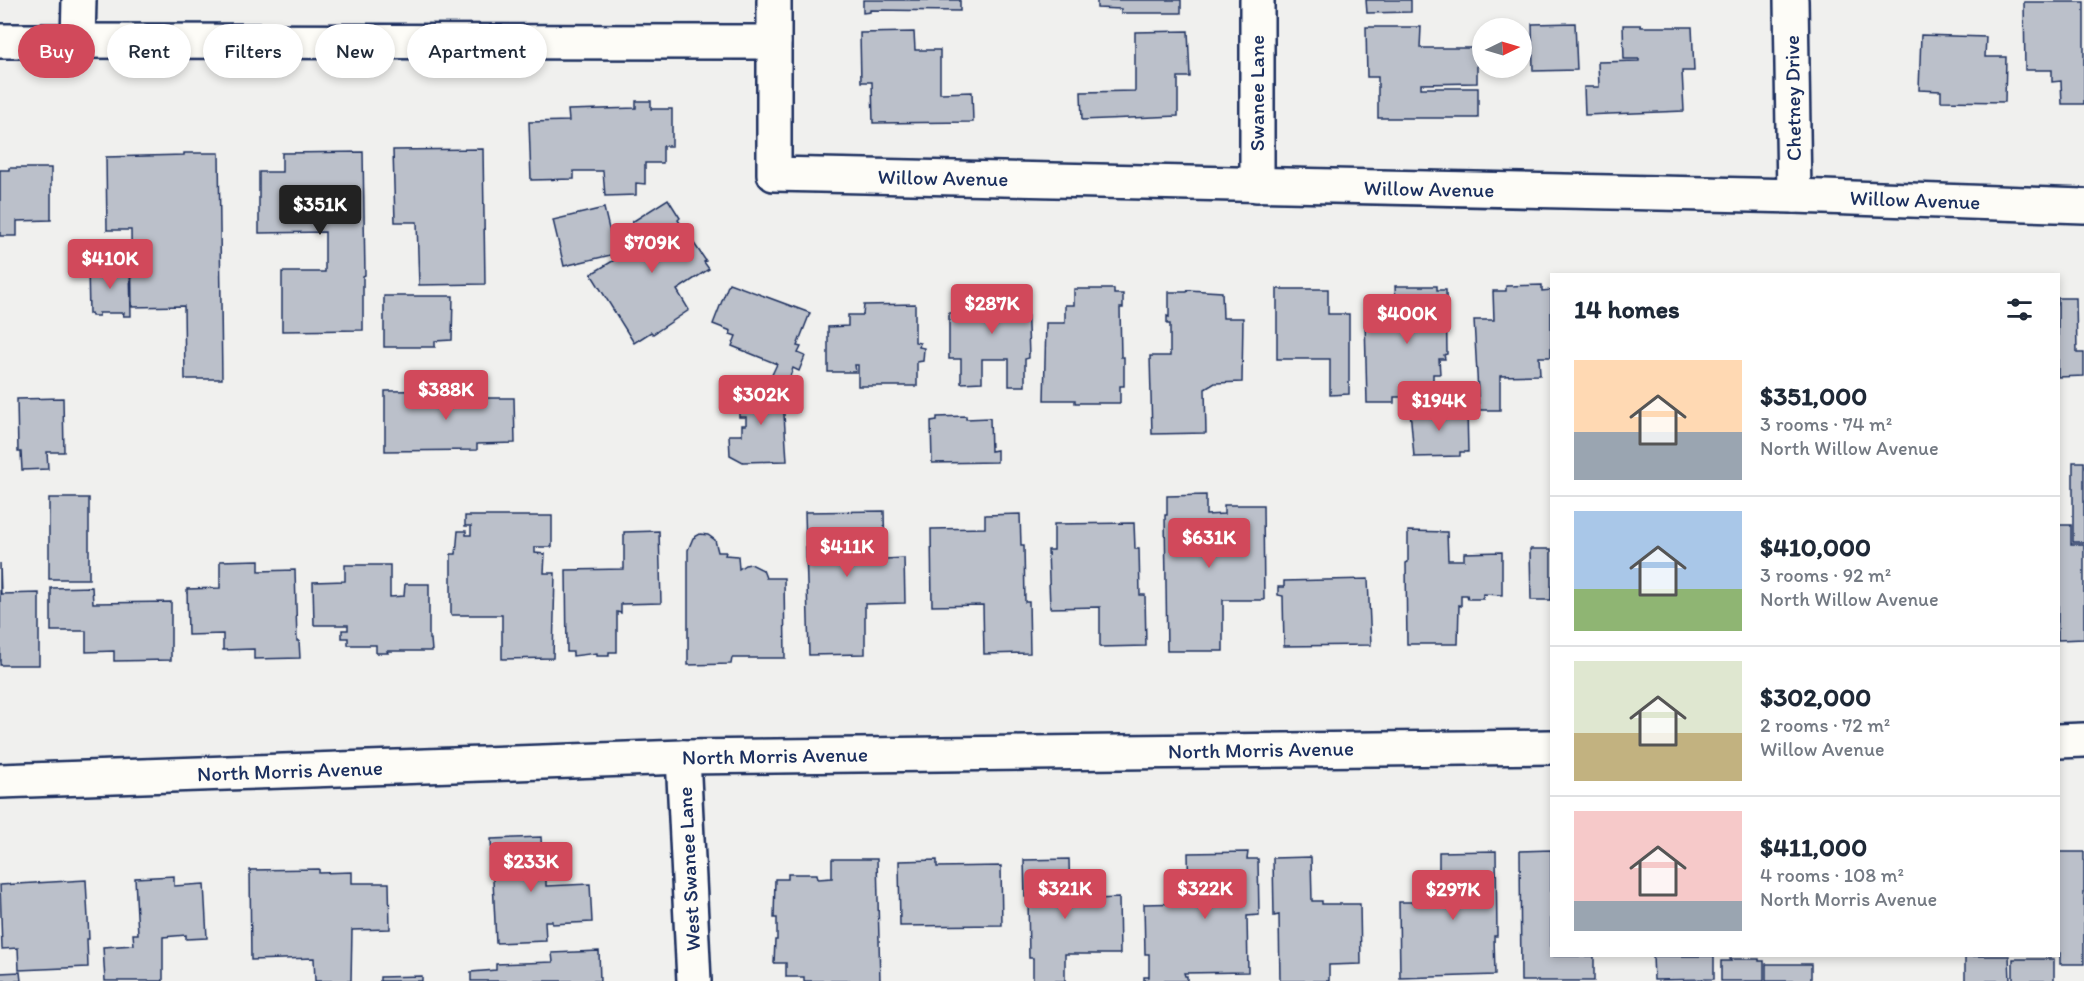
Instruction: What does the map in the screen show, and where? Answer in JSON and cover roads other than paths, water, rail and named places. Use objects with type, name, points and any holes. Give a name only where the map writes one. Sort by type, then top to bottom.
[{"type":"street","points":[[78,24],[79,0]]},
{"type":"street","points":[[95,41],[774,42],[774,0]]},
{"type":"street","name":"Swanee Lane","points":[[1257,0],[1257,185]]},
{"type":"street","name":"Chetney Drive","points":[[1791,0],[1794,196]]},
{"type":"street","points":[[0,41],[18,41]]},
{"type":"street","name":"Willow Avenue","points":[[774,42],[774,174],[1794,196],[2084,206]]},
{"type":"street","points":[[2060,741],[2084,740]]},
{"type":"street","name":"North Morris Avenue","points":[[0,781],[683,757],[1550,747]]},
{"type":"street","name":"West Swanee Lane","points":[[683,757],[694,981]]}]
